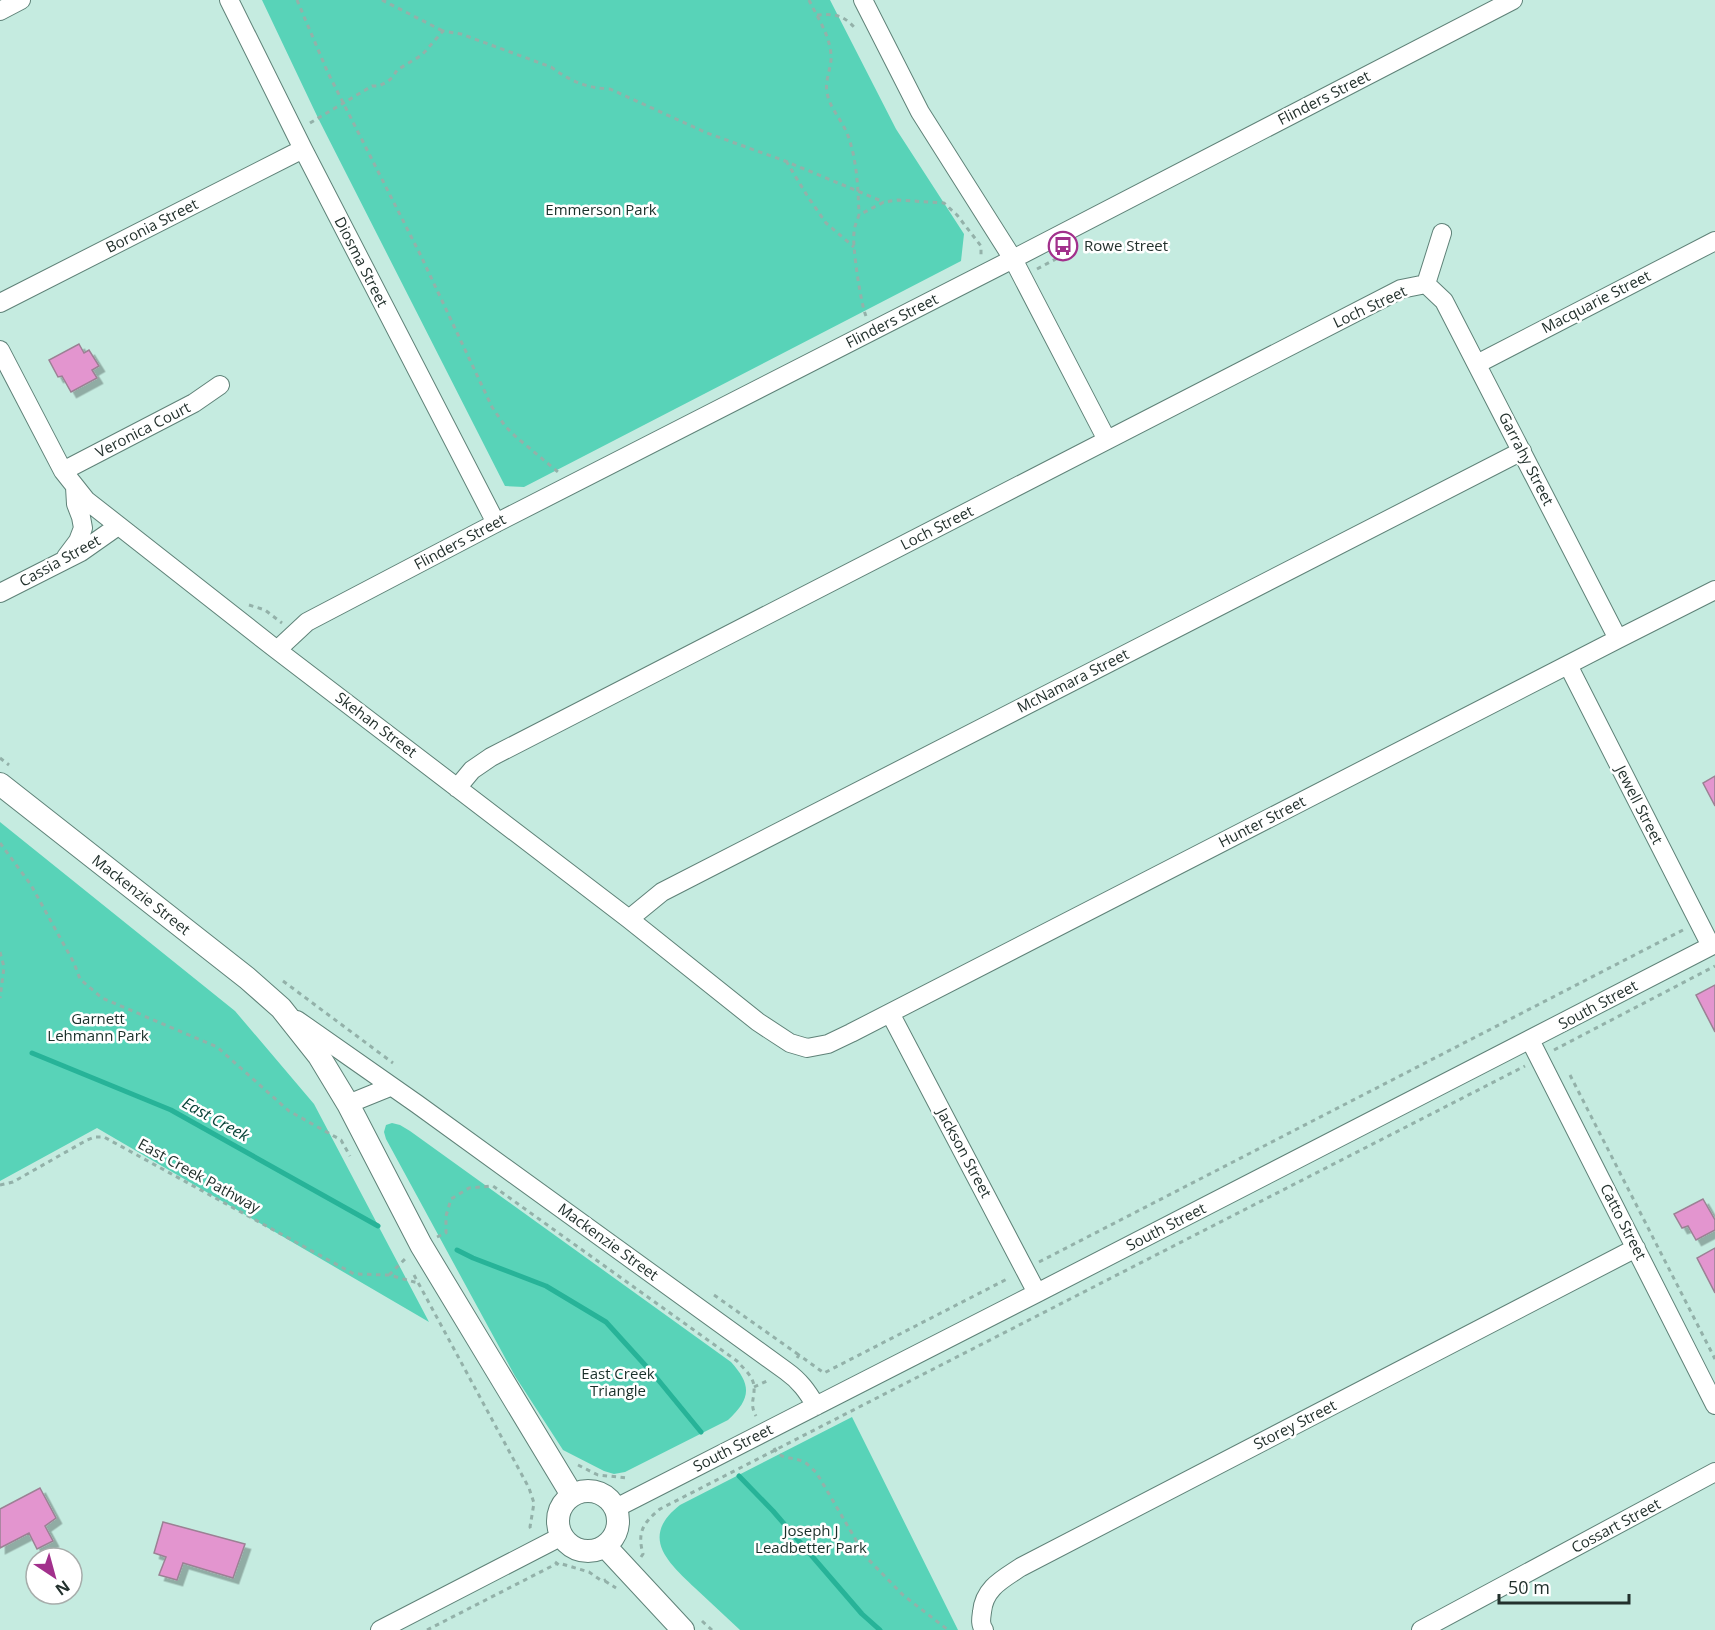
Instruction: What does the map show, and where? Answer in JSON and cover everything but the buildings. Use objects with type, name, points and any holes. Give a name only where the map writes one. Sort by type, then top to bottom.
[{"type":"main road","name":"Mackenzie Street","points":[[5,775],[281,1008],[319,1056],[348,1104],[413,1252],[572,1495]]},
{"type":"main road","points":[[584,1491],[597,1491],[608,1498],[616,1508],[619,1518],[618,1529],[613,1539],[605,1546],[596,1550],[577,1549],[568,1544],[562,1536],[558,1518],[565,1501],[572,1495],[584,1491]]},
{"type":"main road","points":[[605,1546],[683,1630]]},
{"type":"street","points":[[0,11],[21,0]]},
{"type":"street","name":"Diosma Street","points":[[229,0],[496,523]]},
{"type":"street","points":[[863,0],[920,112],[1013,259],[1107,440]]},
{"type":"street","name":"Flinders Street","points":[[277,650],[307,622],[1513,0]]},
{"type":"street","name":"Boronia Street","points":[[0,303],[299,141]]},
{"type":"street","points":[[1426,284],[1442,233]]},
{"type":"street","name":"Macquarie Street","points":[[1477,364],[1715,241]]},
{"type":"street","name":"Garrahy Street","points":[[1426,284],[1444,301],[1618,639]]},
{"type":"street","name":"Loch Street","points":[[458,788],[472,770],[491,758],[1401,289],[1426,284]]},
{"type":"street","name":"Skehan Street","points":[[0,350],[63,471],[86,500],[277,650],[629,919],[758,1022],[790,1043],[807,1048]]},
{"type":"street","name":"Veronica Court","points":[[63,471],[194,403],[220,385]]},
{"type":"street","name":"McNamara Street","points":[[629,919],[662,892],[1522,452]]},
{"type":"street","points":[[64,561],[78,541],[83,528],[76,504],[75,487]]},
{"type":"street","name":"Cassia Street","points":[[0,593],[81,552],[118,526]]},
{"type":"street","name":"Hunter Street","points":[[807,1048],[828,1044],[890,1013],[1715,590]]},
{"type":"street","name":"Jewell Street","points":[[1568,665],[1699,922],[1713,945]]},
{"type":"street","name":"South Street","points":[[616,1508],[1713,945]]},
{"type":"street","name":"Mackenzie Street","points":[[281,1008],[786,1371],[806,1389],[816,1406]]},
{"type":"street","name":"Jackson Street","points":[[890,1013],[1037,1293]]},
{"type":"street","name":"Catto Street","points":[[1530,1040],[1548,1054],[1636,1248],[1715,1405]]},
{"type":"street","points":[[348,1104],[390,1087]]},
{"type":"street","name":"Storey Street","points":[[982,1628],[983,1600],[997,1582],[1021,1567],[1636,1248]]},
{"type":"street","name":"Cossart Street","points":[[1421,1630],[1715,1472]]},
{"type":"street","points":[[380,1630],[562,1536]]},
{"type":"path","points":[[297,0],[328,73],[420,255],[492,407],[505,426],[560,475]]},
{"type":"path","points":[[382,0],[443,31],[461,34],[551,67],[563,76],[595,89],[610,89],[707,133],[785,161],[884,202]]},
{"type":"path","points":[[809,0],[829,42],[831,57],[826,84],[827,93],[847,132],[855,160],[859,215],[854,234],[855,248],[864,311],[874,331]]},
{"type":"path","points":[[816,15],[843,16],[855,27],[873,19]]},
{"type":"path","points":[[299,141],[344,102],[372,86],[379,86],[387,82],[397,70],[422,55],[443,31]]},
{"type":"path","points":[[785,161],[826,223],[855,248]]},
{"type":"path","points":[[859,215],[884,202],[898,200],[944,203],[957,215],[981,246],[981,255],[976,260]]},
{"type":"path","points":[[0,758],[5,775]]},
{"type":"path","points":[[0,843],[31,885],[74,963],[80,979],[102,998],[217,1047],[289,1111],[341,1140],[352,1159]]},
{"type":"path","points":[[711,1293],[824,1373],[1699,922]]},
{"type":"path","points":[[0,952],[4,967],[0,998]]},
{"type":"path","points":[[639,1558],[643,1554],[639,1541],[643,1527],[648,1519],[660,1509],[1548,1054],[1715,966]]},
{"type":"path","points":[[282,980],[395,1065]]},
{"type":"path","points":[[1547,1032],[1548,1054]]},
{"type":"path","points":[[1548,1054],[1559,1055]]},
{"type":"path","points":[[1567,1070],[1715,1359]]},
{"type":"path","name":"East Creek Pathway","points":[[0,1185],[13,1182],[87,1140],[104,1137],[354,1274],[389,1275],[418,1283]]},
{"type":"path","points":[[409,1266],[413,1252],[446,1233],[446,1216],[451,1199],[469,1188],[493,1186],[737,1361],[751,1378],[754,1387],[751,1403],[753,1411],[775,1450],[785,1458],[804,1462],[816,1472],[866,1557],[903,1595],[948,1630]]},
{"type":"path","points":[[414,1275],[529,1488],[534,1503],[530,1527],[534,1532]]},
{"type":"path","points":[[754,1387],[786,1371],[798,1355]]},
{"type":"path","points":[[572,1461],[598,1475],[628,1478]]},
{"type":"path","points":[[427,1630],[555,1563],[589,1572],[602,1581],[609,1577]]},
{"type":"green space","name":"Emmerson Park","points":[[262,0],[830,0],[896,129],[964,234],[961,261],[524,487],[505,486],[318,118]]},
{"type":"green space","name":"Garnett Lehmann Park","points":[[0,822],[235,1011],[314,1104],[429,1322],[97,1128],[0,1181]]},
{"type":"green space","name":"East Creek Triangle","points":[[392,1123],[410,1131],[731,1362],[743,1378],[746,1392],[736,1412],[728,1420],[625,1472],[614,1474],[604,1471],[563,1450],[515,1376],[386,1139],[384,1132],[386,1125]]},
{"type":"green space","name":"Joseph J Leadbetter Park","points":[[852,1417],[958,1630],[740,1630],[668,1559],[662,1549],[661,1528],[680,1505]]},
{"type":"waterway","name":"East Creek","points":[[32,1053],[171,1110],[378,1226]]},
{"type":"waterway","name":"East Creek","points":[[457,1250],[546,1286],[606,1322],[701,1432]]},
{"type":"waterway","name":"East Creek","points":[[739,1476],[773,1511],[862,1614],[880,1630]]},
{"type":"place","name":"Rowe Street","points":[[1063,246]]}]
